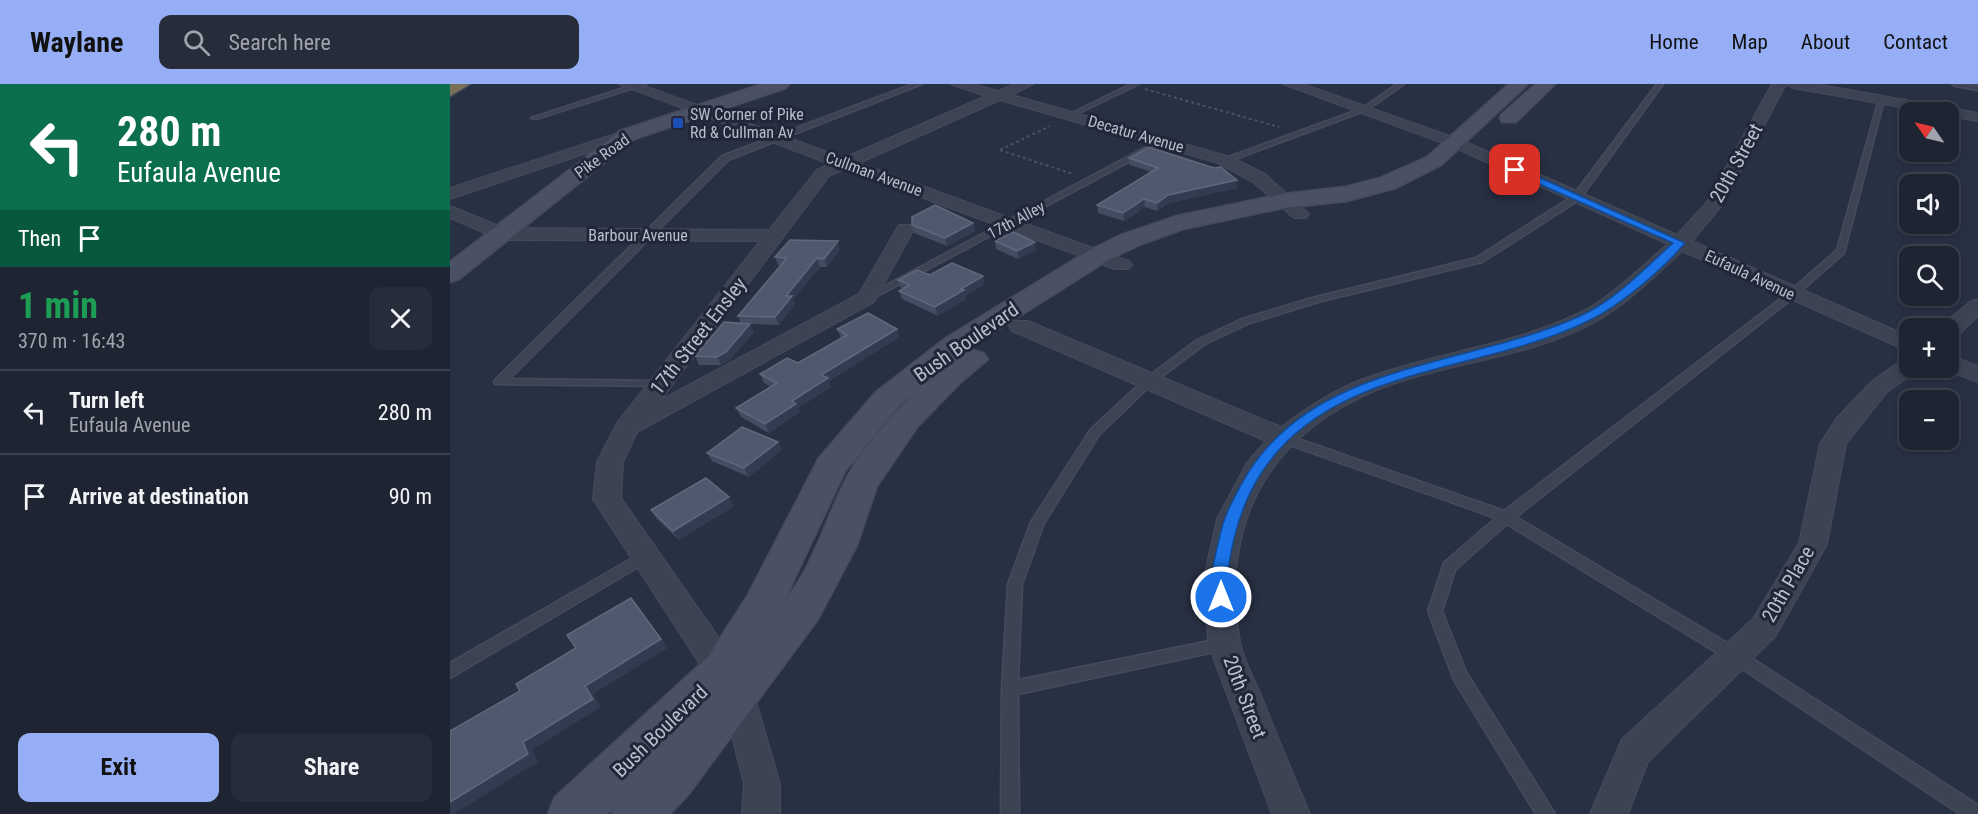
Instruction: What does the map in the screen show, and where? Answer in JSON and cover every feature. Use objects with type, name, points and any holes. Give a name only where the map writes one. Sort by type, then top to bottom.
[{"type":"highway","points":[[450,91],[461,84]]},
{"type":"main road","name":"Pike Road","points":[[450,274],[627,135],[780,84]]},
{"type":"main road","name":"Bush Boulevard","points":[[1465,147],[1519,84]]},
{"type":"main road","name":"Bush Boulevard","points":[[572,814],[647,745],[731,682],[804,607],[838,545],[861,483],[908,419],[950,375],[1111,260],[1130,240],[1177,223],[1292,207],[1388,183],[1465,147],[1546,84]]},
{"type":"main road","name":"Bush Boulevard","points":[[636,814],[672,779],[731,682],[762,607],[831,466],[886,399],[956,344],[1111,260]]},
{"type":"street","name":"Decatur Avenue","points":[[958,84],[1224,160],[1259,178],[1292,207]]},
{"type":"street","name":"17th Street Ensley","points":[[731,682],[607,499],[610,462],[626,429],[823,173],[843,162],[1026,84]]},
{"type":"street","name":"Eufaula Avenue","points":[[1290,84],[1365,109],[1465,147],[1791,295],[1899,340]]},
{"type":"street","name":"20th Street","points":[[1291,814],[1224,644],[1220,573],[1231,519],[1256,469],[1283,438],[1324,408],[1371,384],[1534,338],[1586,318],[1620,296],[1680,243],[1714,204],[1779,84]]},
{"type":"street","points":[[1793,84],[1978,117]]},
{"type":"street","name":"Cullman Avenue","points":[[635,85],[700,111],[1111,260]]},
{"type":"street","points":[[450,194],[627,135]]},
{"type":"street","points":[[450,211],[501,234]]},
{"type":"street","points":[[867,298],[904,229]]},
{"type":"street","name":"Barbour Avenue","points":[[501,234],[774,236]]},
{"type":"street","name":"17th Alley","points":[[626,429],[867,298]]},
{"type":"street","points":[[1959,322],[1978,306]]},
{"type":"street","points":[[1020,326],[1283,438]]},
{"type":"street","points":[[1959,367],[1978,375]]},
{"type":"street","name":"20th Place","points":[[1609,814],[1635,751],[1764,628],[1813,544],[1833,444],[1845,425],[1879,387],[1899,373]]},
{"type":"street","points":[[731,682],[762,784],[761,814]]},
{"type":"lane","points":[[661,384],[499,382],[725,158],[919,84]]},
{"type":"lane","points":[[1224,160],[1365,109],[1401,84]]},
{"type":"lane","points":[[1010,814],[1010,689],[1015,584],[1038,522],[1095,432],[1149,381],[1201,342],[1246,321],[1316,300],[1479,260],[1576,198],[1660,84]]},
{"type":"lane","points":[[1955,84],[1978,88]]},
{"type":"lane","points":[[534,118],[635,85]]},
{"type":"lane","points":[[1071,115],[1134,85]]},
{"type":"lane","points":[[1546,814],[1459,675],[1435,611],[1449,567],[1506,517],[1791,295],[1841,251],[1881,100]]},
{"type":"lane","name":"17th Alley","points":[[867,298],[1164,141]]},
{"type":"lane","points":[[1283,438],[1506,517],[1734,655],[1976,814]]},
{"type":"lane","points":[[450,671],[645,556]]},
{"type":"lane","points":[[1010,689],[1224,644]]},
{"type":"path","points":[[1134,85],[1301,133]]},
{"type":"path","points":[[1071,115],[1000,150],[1091,180]]},
{"type":"building","points":[[1149,147],[1214,168],[1221,167],[1237,180],[1168,195],[1157,203],[1144,199],[1123,213],[1097,205],[1158,168],[1129,158]]},
{"type":"building","points":[[935,205],[973,223],[945,238],[912,225],[912,217]]},
{"type":"building","points":[[1013,232],[1035,242],[1017,251],[995,241]]},
{"type":"building","points":[[790,240],[838,241],[824,259],[817,258],[786,296],[792,296],[775,317],[738,316],[787,258],[775,257]]},
{"type":"building","points":[[952,263],[983,276],[935,307],[899,291],[910,285],[898,280],[917,270],[930,275]]},
{"type":"building","points":[[868,313],[897,329],[821,375],[828,378],[792,401],[796,404],[765,424],[736,408],[777,383],[760,374],[787,358],[798,363],[847,335],[837,329]]},
{"type":"building","points":[[724,322],[750,324],[726,352],[717,357],[695,356]]},
{"type":"building","points":[[742,427],[778,442],[744,468],[707,453]]},
{"type":"building","points":[[706,478],[729,497],[673,531],[651,510]]},
{"type":"building","points":[[631,598],[661,639],[585,686],[593,699],[523,742],[528,754],[450,802],[450,731],[520,691],[516,684],[576,648],[567,635]]},
{"type":"place","name":"SW Corner of Pike Rd & Cullman Av","points":[[678,123]]},
{"type":"route","points":[[1221,597],[1220,573],[1231,519],[1256,469],[1283,438],[1324,408],[1371,384],[1534,338],[1586,318],[1620,296],[1680,243],[1515,170]]}]
